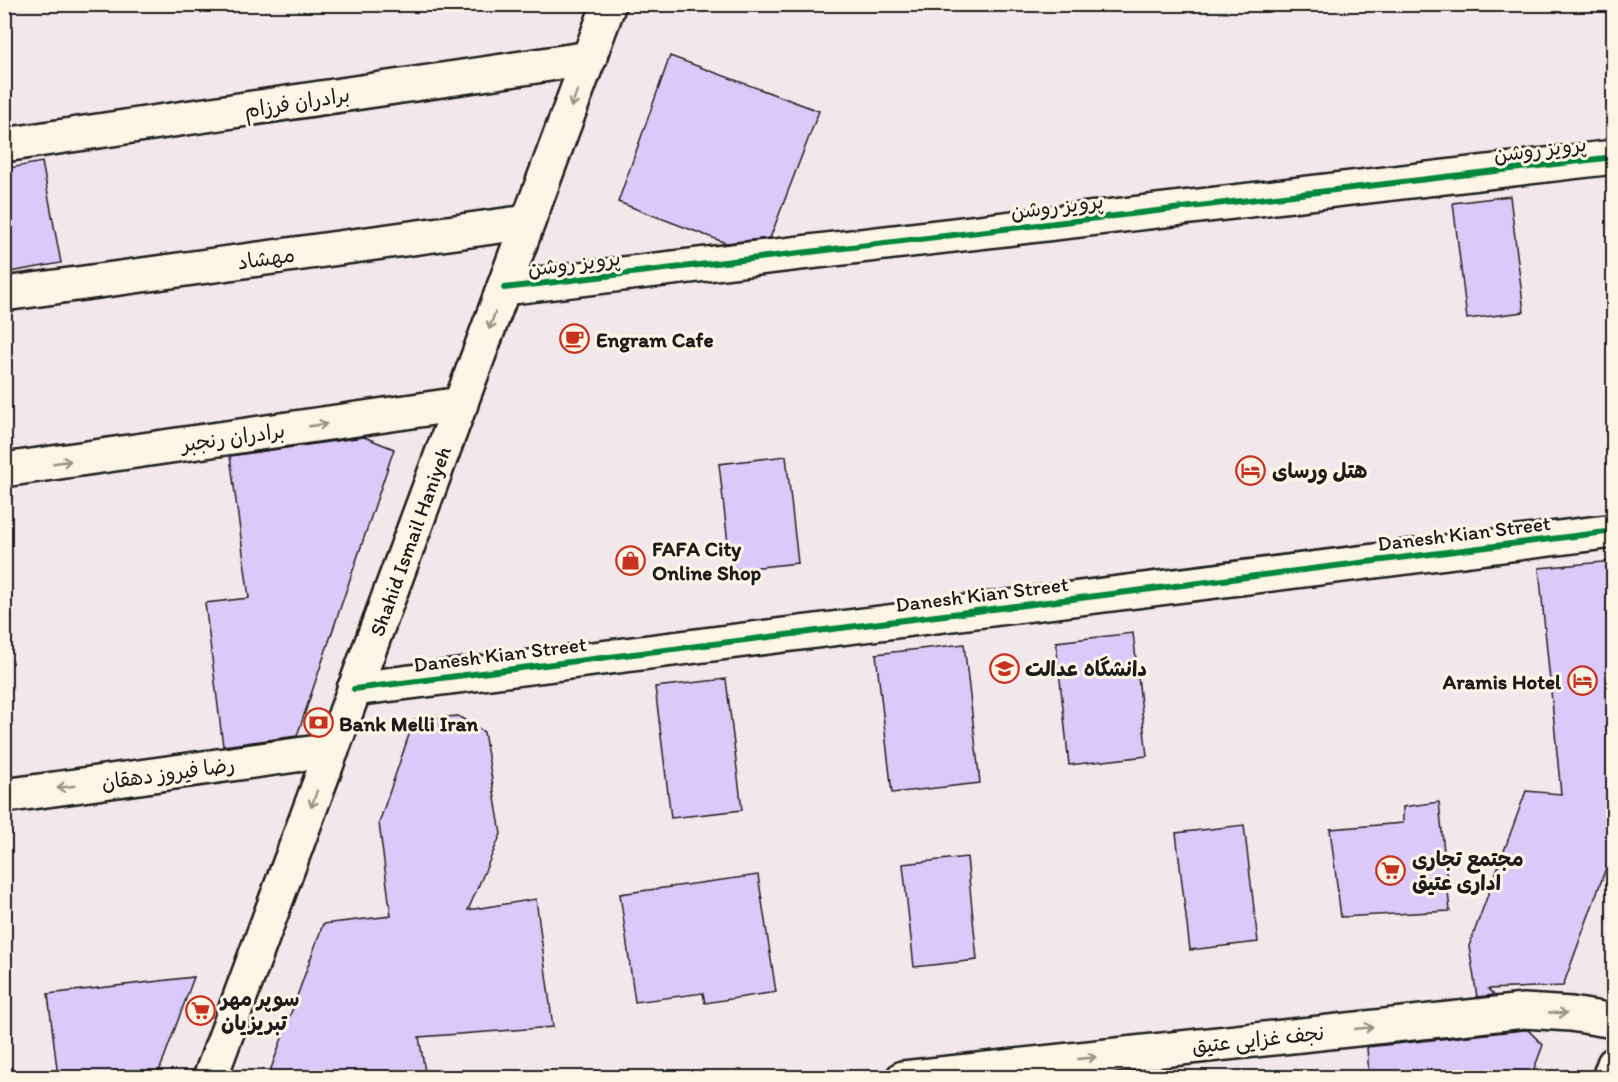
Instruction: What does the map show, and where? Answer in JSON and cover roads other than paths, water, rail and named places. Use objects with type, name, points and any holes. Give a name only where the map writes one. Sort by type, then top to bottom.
[{"type":"street","name":"Shahid Ismail Haniyeh","points":[[210,1077],[609,4]]},
{"type":"street","name":"برادران فرزام","points":[[4,145],[590,58]]},
{"type":"street","name":"پرویز روشن","points":[[504,288],[1614,157]]},
{"type":"street","name":"مهشاد","points":[[4,294],[528,222]]},
{"type":"street","name":"برادران رنجبر","points":[[4,470],[461,404]]},
{"type":"street","name":"Danesh Kian Street","points":[[354,689],[1614,531]]},
{"type":"street","name":"رضا فیروز دهقان","points":[[4,796],[332,750]]},
{"type":"street","name":"نجف غزایی عتیق","points":[[903,1077],[1524,1011],[1571,1014],[1614,1021]]},
{"type":"street","points":[[1609,1077],[1614,1064]]},
{"type":"place","name":"Engram Cafe","points":[[575,339]]},
{"type":"place","name":"هتل ورسای","points":[[1251,470]]},
{"type":"place","name":"FAFA City Online Shop","points":[[631,560]]},
{"type":"place","name":"دانشگاه عدالت","points":[[1004,668]]},
{"type":"place","name":"Aramis Hotel","points":[[1582,681]]},
{"type":"place","name":"Bank Melli Iran","points":[[318,723]]},
{"type":"place","name":"مجتمع تجاری اداری عتیق","points":[[1391,870]]},
{"type":"place","name":"سوپر مهر تبریزیان","points":[[200,1010]]}]
